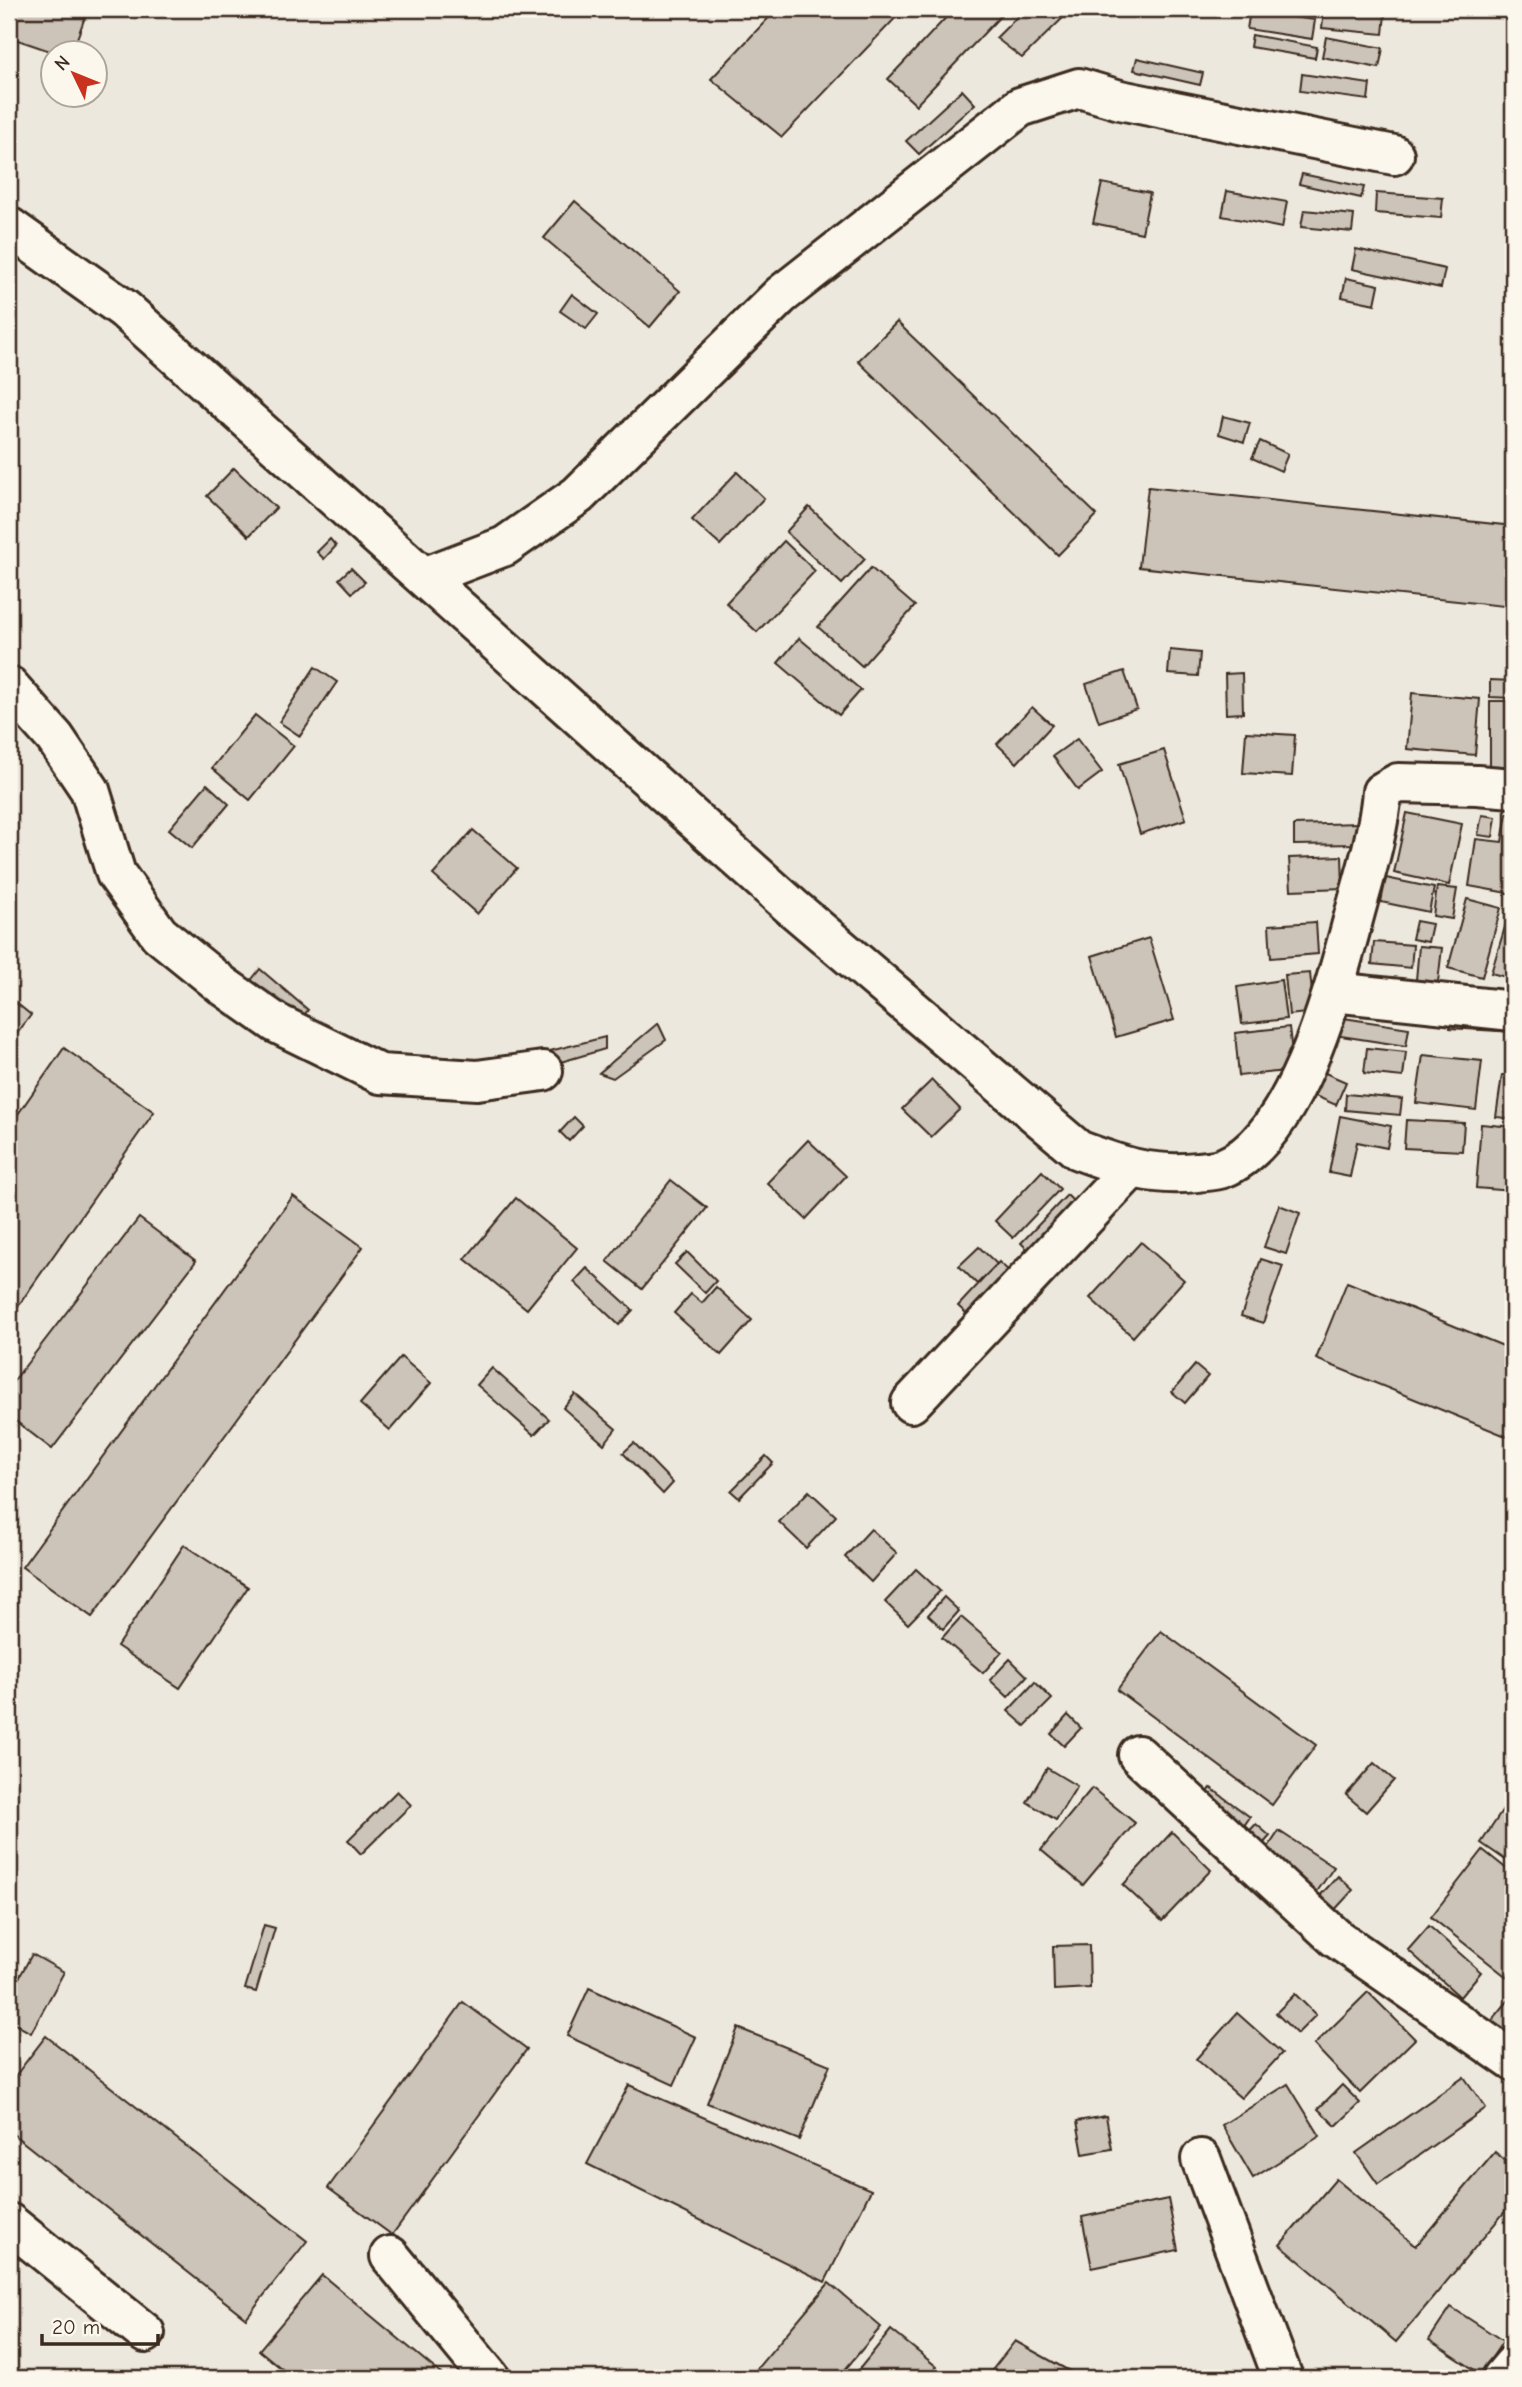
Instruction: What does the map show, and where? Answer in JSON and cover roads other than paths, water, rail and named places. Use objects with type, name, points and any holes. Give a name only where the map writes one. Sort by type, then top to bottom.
[{"type":"street","points":[[424,577],[505,546],[578,495],[781,296],[1020,107],[1079,88],[1120,100],[1394,155]]},
{"type":"street","points":[[9,227],[124,309],[792,906],[1078,1150],[1131,1169],[1181,1173],[1221,1169],[1243,1157],[1265,1135],[1288,1100],[1307,1060],[1333,992],[1379,823],[1382,792],[1398,783],[1513,788]]},
{"type":"street","points":[[9,686],[55,738],[90,790],[116,874],[159,934],[222,985],[276,1023],[380,1074],[477,1080],[543,1072]]},
{"type":"street","points":[[1333,992],[1513,1011]]},
{"type":"street","points":[[911,1403],[1131,1169]]},
{"type":"street","points":[[1138,1755],[1336,1938],[1513,2062]]},
{"type":"street","points":[[1201,2159],[1283,2378]]},
{"type":"street","points":[[9,2223],[145,2333]]},
{"type":"street","points":[[390,2256],[490,2378]]},
{"type":"street","points":[[1502,2378],[1513,2365]]}]
